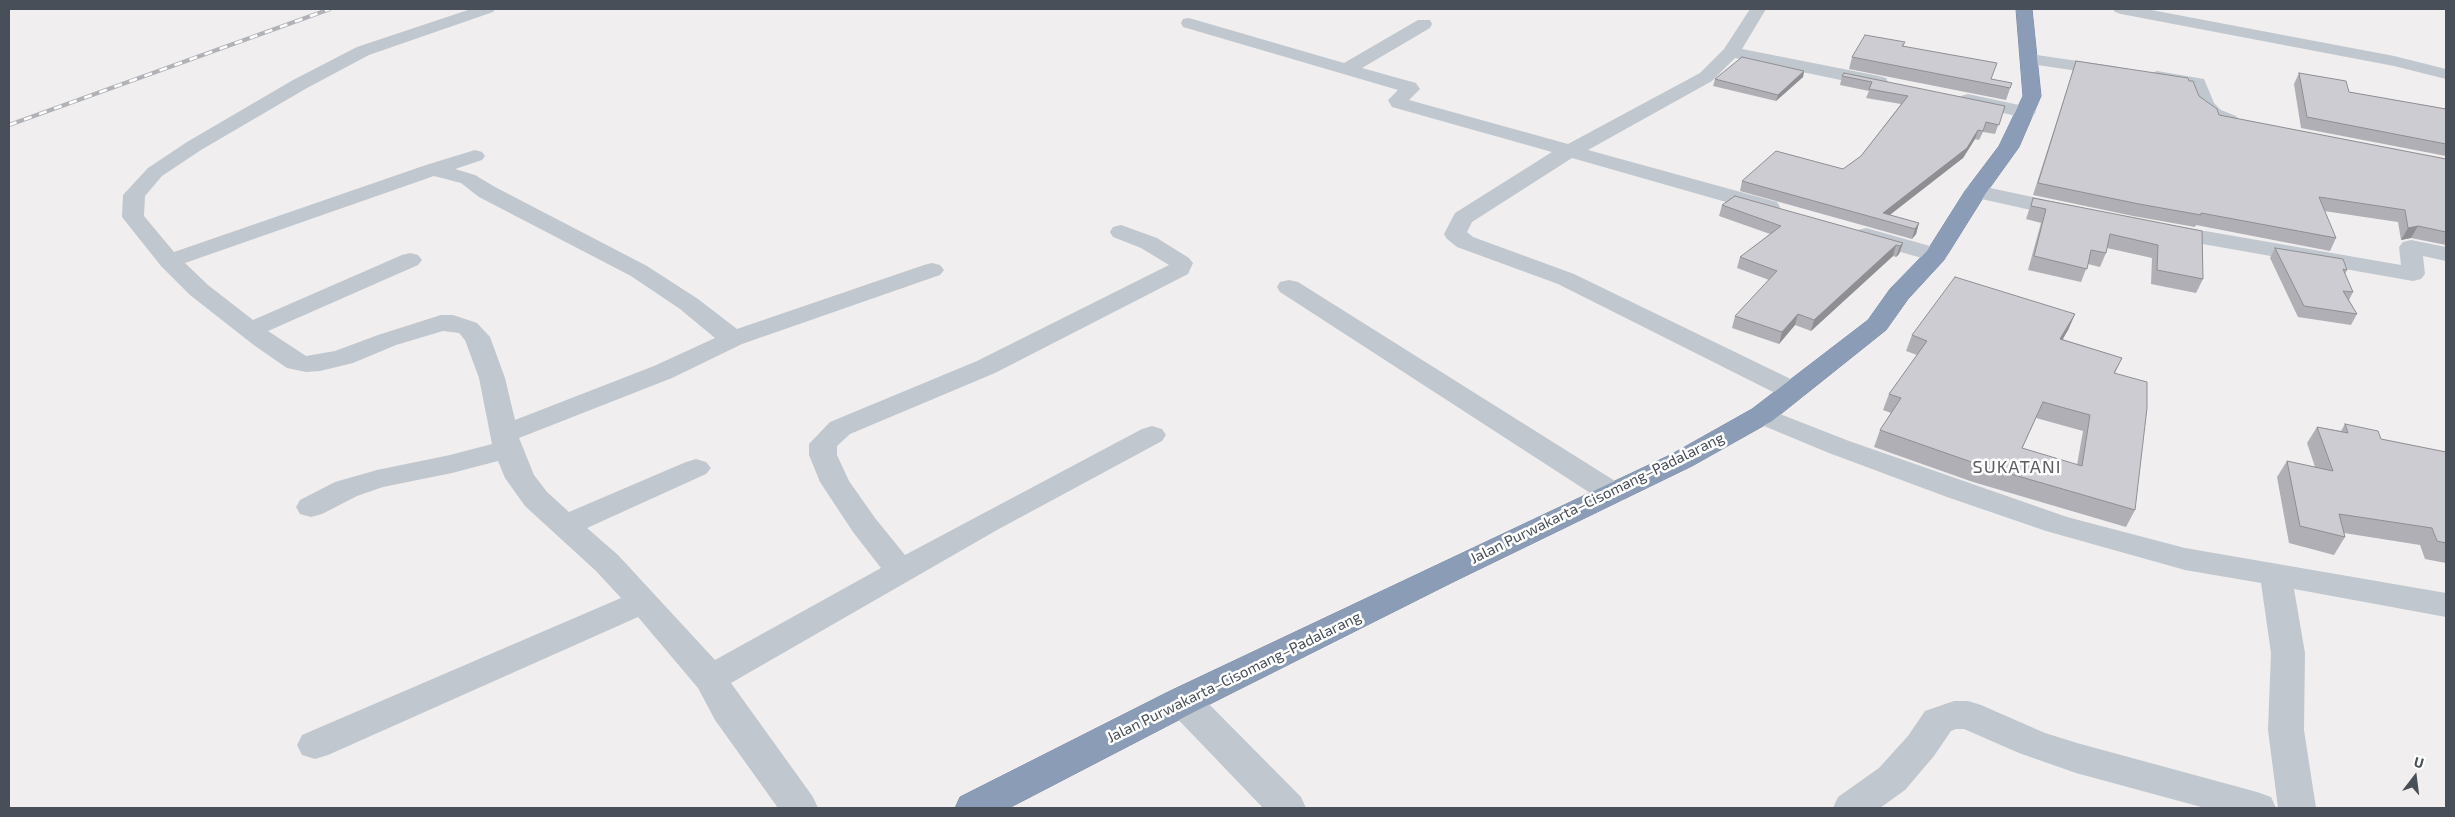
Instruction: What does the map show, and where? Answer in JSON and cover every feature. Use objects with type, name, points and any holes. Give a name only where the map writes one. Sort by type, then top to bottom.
[{"type":"highway","name":"Jalan Purwakarta–Cisomang–Padalarang","points":[[974,808],[1183,701],[1612,492],[1682,460],[1762,415],[1877,325],[1899,294],[1936,255],[1976,191],[2009,147],[2032,96],[2024,9]]},
{"type":"street","points":[[487,9],[363,51],[300,84],[194,146],[155,172],[134,195],[132,205],[133,217],[169,261],[199,290],[250,330],[296,362],[306,364],[344,357],[441,323],[463,325],[477,337],[492,378],[506,441],[520,478],[536,499],[607,562],[679,640],[710,679],[728,710],[800,808]]},
{"type":"street","points":[[1758,9],[1731,52],[1706,78],[1570,151],[1463,218],[1456,229],[1457,238],[1566,279],[1793,391]]},
{"type":"street","points":[[2121,9],[2394,60],[2446,74]]},
{"type":"street","points":[[1190,22],[1411,88],[1397,100],[1400,103],[1788,212]]},
{"type":"street","points":[[1348,68],[1424,24]]},
{"type":"street","points":[[1731,52],[1892,84]]},
{"type":"street","points":[[2030,59],[2197,83],[2202,101],[2214,114],[2245,125]]},
{"type":"street","points":[[1950,96],[2026,112]]},
{"type":"street","points":[[169,261],[475,156]]},
{"type":"street","points":[[433,169],[468,179],[495,197],[639,271],[689,304],[733,339]]},
{"type":"street","points":[[1976,191],[2087,215]]},
{"type":"street","points":[[2142,227],[2412,274],[2411,247],[2446,254]]},
{"type":"street","points":[[1850,230],[1936,255]]},
{"type":"street","points":[[901,571],[864,525],[835,482],[823,455],[823,444],[840,428],[986,367],[1180,269],[1181,264],[1149,243],[1121,232]]},
{"type":"street","points":[[250,330],[410,260]]},
{"type":"street","points":[[311,508],[346,489],[377,479],[452,464],[663,372],[733,339],[932,270]]},
{"type":"street","points":[[1289,287],[1612,492]]},
{"type":"street","points":[[1762,415],[1839,448],[2057,524],[2185,559],[2446,606]]},
{"type":"street","points":[[710,679],[901,571],[1152,435]]},
{"type":"street","points":[[567,525],[696,468]]},
{"type":"street","points":[[2276,575],[2288,653],[2286,730],[2298,808]]},
{"type":"street","points":[[316,745],[642,602]]},
{"type":"street","points":[[1183,701],[1287,808]]},
{"type":"street","points":[[1852,808],[1892,779],[1921,746],[1938,720],[1954,715],[1968,715],[2032,743],[2076,758],[2144,775],[2257,808]]},
{"type":"building","points":[[1865,35],[1905,42],[1902,46],[1997,63],[1991,79],[2012,83],[2010,88],[1852,57]]},
{"type":"building","points":[[1742,57],[1804,71],[1778,95],[1715,79]]},
{"type":"building","points":[[2076,61],[2188,78],[2189,81],[2193,81],[2199,96],[2217,109],[2219,115],[2446,159],[2446,232],[2418,226],[2408,228],[2405,210],[2319,197],[2336,238],[2201,213],[2201,215],[2139,204],[2038,183]]},
{"type":"building","points":[[1844,73],[2005,106],[1999,125],[1986,122],[1983,131],[1978,130],[1967,148],[1883,213],[1919,223],[1915,229],[1742,181],[1776,151],[1843,169],[1861,156],[1908,96],[1869,89],[1872,82],[1842,76]]},
{"type":"building","points":[[2299,73],[2346,81],[2349,92],[2446,109],[2446,144],[2307,117]]},
{"type":"building","points":[[1735,196],[1903,243],[1900,246],[1896,245],[1814,320],[1798,314],[1782,332],[1735,316],[1777,271],[1740,257],[1781,226],[1722,205]]},
{"type":"building","points":[[2033,198],[2202,231],[2203,279],[2157,270],[2158,245],[2110,234],[2106,253],[2091,250],[2087,269],[2034,256],[2046,209],[2031,206]]},
{"type":"building","points":[[2275,248],[2343,259],[2347,270],[2343,269],[2353,292],[2343,291],[2357,314],[2304,306]]},
{"type":"building","points":[[1955,277],[2075,314],[2060,339],[2122,358],[2114,373],[2147,382],[2147,408],[2135,510],[1980,465],[1880,430],[1901,398],[1889,394],[1927,341],[1912,335]],"holes":[[[2043,402],[2090,415],[2082,466],[2022,448]]]},
{"type":"building","points":[[2345,424],[2378,431],[2381,439],[2446,452],[2446,543],[2437,541],[2432,528],[2339,514],[2345,537],[2300,526],[2287,461],[2333,471],[2317,427],[2348,433]]},
{"type":"railway","points":[[9,125],[330,9]]},
{"type":"district","name":"SUKATANI","points":[[2017,467]]}]
